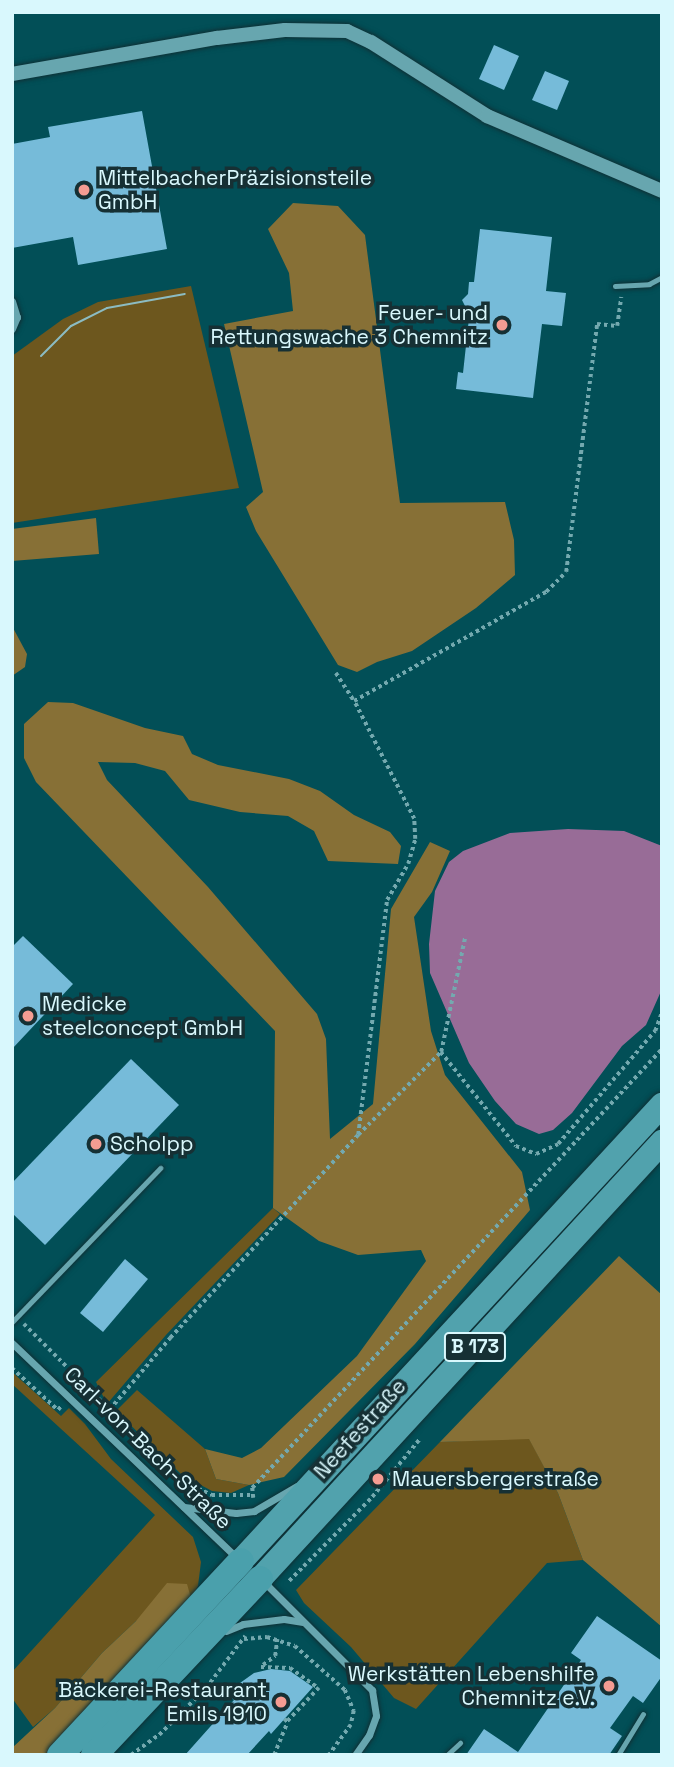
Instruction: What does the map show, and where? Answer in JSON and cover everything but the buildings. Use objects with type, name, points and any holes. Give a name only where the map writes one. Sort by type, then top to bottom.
[{"type":"highway","name":"Neefestraße","points":[[94,1755],[193,1649],[250,1570]]},
{"type":"highway","name":"Neefestraße","points":[[60,1755],[250,1570]]},
{"type":"main road","points":[[12,74],[217,37],[285,30],[347,31],[372,42],[487,116],[662,191]]},
{"type":"main road","name":"Neefestraße","points":[[250,1570],[318,1476],[662,1105]]},
{"type":"main road","name":"Neefestraße","points":[[250,1570],[662,1142]]},
{"type":"street","points":[[12,301],[17,317],[12,330]]},
{"type":"street","name":"Carl-von-Bach-Straße","points":[[12,1343],[250,1570]]},
{"type":"street","points":[[183,1507],[236,1513],[254,1511],[318,1476]]},
{"type":"street","points":[[250,1570],[372,1690],[376,1716],[369,1735],[355,1755]]},
{"type":"street","points":[[193,1649],[243,1624],[284,1619],[304,1622]]},
{"type":"lane","points":[[615,286],[649,284],[662,276]]},
{"type":"lane","points":[[15,1320],[160,1168]]},
{"type":"lane","points":[[618,1755],[643,1714]]},
{"type":"lane","points":[[447,1755],[460,1742]]},
{"type":"path","points":[[354,701],[546,592],[566,572],[597,324],[617,326],[623,285]]},
{"type":"path","points":[[336,673],[354,701],[414,818],[415,839],[408,864],[387,900],[358,1135]]},
{"type":"path","points":[[98,1423],[170,1338],[358,1135],[441,1052],[465,937]]},
{"type":"path","points":[[441,1052],[516,1146],[536,1154],[558,1144],[655,1031],[662,1012]]},
{"type":"path","points":[[254,1511],[252,1488],[662,1049]]},
{"type":"path","points":[[15,1320],[99,1396],[100,1403],[179,1479],[212,1495],[253,1495]]},
{"type":"path","points":[[12,1367],[58,1410],[70,1397]]},
{"type":"path","points":[[131,1755],[159,1735],[206,1688],[242,1640],[255,1637],[277,1639],[295,1646],[345,1690],[351,1700],[351,1725],[329,1755]]},
{"type":"path","points":[[274,1755],[287,1722],[319,1688],[290,1668],[261,1667],[275,1656],[277,1639]]},
{"type":"path","points":[[282,1717],[287,1722]]},
{"type":"shaded area","points":[[293,203],[338,206],[365,235],[400,503],[505,502],[514,540],[515,575],[476,608],[412,651],[377,662],[357,672],[338,665],[256,531],[246,507],[263,492],[224,324],[293,311],[289,273],[268,229]]},
{"type":"shaded area","points":[[191,286],[239,488],[12,523],[12,356],[63,319],[98,302]]},
{"type":"shaded area","points":[[96,518],[99,554],[12,561],[12,529]]},
{"type":"shaded area","points":[[12,626],[27,654],[25,667],[12,676]]},
{"type":"shaded area","points":[[48,702],[73,703],[145,728],[183,736],[192,754],[218,765],[289,779],[320,791],[354,815],[390,832],[401,846],[398,864],[328,861],[314,831],[288,816],[240,812],[189,800],[165,771],[135,763],[98,762],[107,780],[208,887],[317,1014],[326,1039],[330,1139],[373,1104],[391,909],[430,842],[450,851],[432,892],[414,917],[431,1031],[445,1075],[522,1172],[530,1210],[415,1344],[284,1477],[249,1485],[216,1479],[205,1449],[242,1458],[261,1448],[357,1356],[426,1261],[421,1250],[358,1255],[319,1241],[273,1208],[275,1031],[36,782],[24,758],[24,724]]},
{"type":"shaded area","points":[[568,829],[624,831],[662,846],[662,989],[646,1025],[622,1046],[572,1113],[553,1130],[539,1134],[516,1124],[495,1101],[469,1063],[430,973],[429,944],[435,891],[449,862],[463,851],[510,833]]},
{"type":"shaded area","points":[[273,1208],[280,1214],[166,1335],[107,1404],[96,1382]]},
{"type":"shaded area","points":[[619,1256],[662,1295],[662,1627],[583,1560],[558,1493],[529,1439],[440,1442]]},
{"type":"shaded area","points":[[12,1372],[61,1416],[69,1408],[85,1424],[111,1459],[193,1537],[201,1562],[198,1586],[191,1598],[136,1621],[102,1653],[55,1708],[33,1727],[12,1698],[12,1672],[155,1515],[12,1384]]},
{"type":"shaded area","points":[[137,1390],[205,1449],[216,1479],[249,1485],[231,1493],[212,1491],[182,1475],[116,1411]]},
{"type":"shaded area","points":[[529,1438],[558,1493],[583,1560],[547,1563],[416,1709],[394,1698],[351,1647],[304,1603],[296,1590],[440,1442]]},
{"type":"shaded area","points":[[167,1583],[187,1584],[191,1598],[47,1755],[12,1755],[12,1748],[55,1708],[102,1653],[136,1621]]},
{"type":"tram line","points":[[41,356],[71,326],[107,308],[185,294]]},
{"type":"place","name":"MittelbacherPräzisionsteile GmbH","points":[[84,190]]},
{"type":"place","name":"Feuer- und Rettungswache 3 Chemnitz","points":[[502,325]]},
{"type":"place","name":"Medicke steelconcept GmbH","points":[[28,1016]]},
{"type":"place","name":"Scholpp","points":[[96,1144]]},
{"type":"place","name":"Mauersbergerstraße","points":[[378,1479]]},
{"type":"place","name":"Werkstätten Lebenshilfe Chemnitz e.V.","points":[[609,1686]]},
{"type":"place","name":"Bäckerei-Restaurant Emils 1910","points":[[281,1702]]}]
